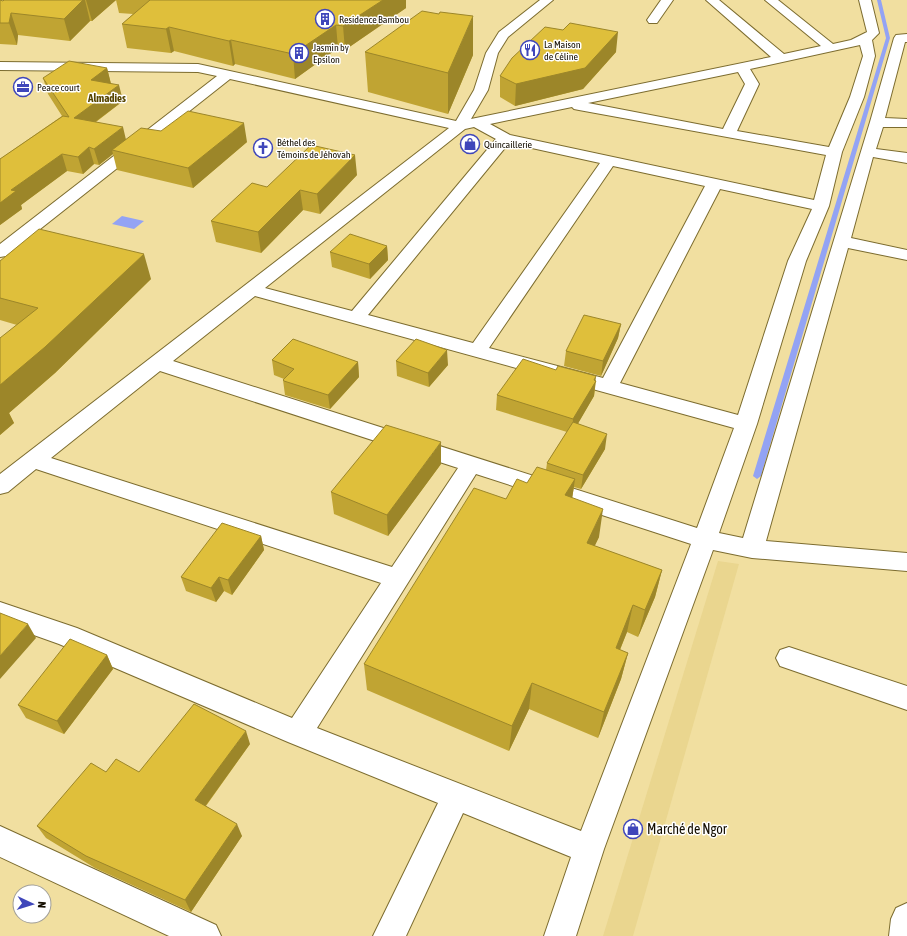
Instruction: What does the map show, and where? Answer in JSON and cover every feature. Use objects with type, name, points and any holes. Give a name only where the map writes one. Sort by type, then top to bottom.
[{"type":"street","points":[[468,124],[481,90],[492,53],[503,35],[547,0]]},
{"type":"street","points":[[653,20],[667,0]]},
{"type":"street","points":[[712,0],[782,59]]},
{"type":"street","points":[[770,0],[831,48]]},
{"type":"street","points":[[0,486],[250,289],[468,124],[855,43],[865,39],[873,33],[865,0]]},
{"type":"street","points":[[752,549],[867,152],[895,77],[900,38],[907,38]]},
{"type":"street","points":[[560,936],[589,849],[705,539],[746,424],[797,261],[820,206],[834,152],[857,97],[869,56],[865,39]]},
{"type":"street","points":[[0,75],[7,66],[189,68],[228,74],[468,124],[506,138],[820,206]]},
{"type":"street","points":[[728,134],[752,84],[742,67]]},
{"type":"street","points":[[0,252],[228,74]]},
{"type":"street","points":[[568,104],[834,152]]},
{"type":"street","points":[[877,122],[907,123]]},
{"type":"street","points":[[356,318],[506,138]]},
{"type":"street","points":[[867,152],[907,158]]},
{"type":"street","points":[[477,351],[609,161]]},
{"type":"street","points":[[608,387],[715,183]]},
{"type":"street","points":[[841,241],[907,255]]},
{"type":"street","points":[[250,289],[746,424]]},
{"type":"street","points":[[157,363],[705,539],[752,549],[907,562]]},
{"type":"street","points":[[33,460],[397,579]]},
{"type":"street","points":[[298,733],[472,463]]},
{"type":"street","points":[[0,612],[68,636],[298,733],[589,849]]},
{"type":"street","points":[[789,658],[907,698]]},
{"type":"street","points":[[389,936],[456,796]]},
{"type":"street","points":[[0,841],[205,936]]},
{"type":"shaded area","points":[[718,561],[739,564],[633,936],[603,936]]},
{"type":"water","points":[[122,216],[144,221],[134,229],[112,224]]},
{"type":"building","points":[[0,0],[83,0],[64,19],[11,13],[9,23],[0,23]]},
{"type":"building","points":[[150,0],[383,0],[343,26],[336,25],[293,54],[169,27],[166,29],[122,24]]},
{"type":"building","points":[[422,11],[439,14],[440,12],[473,16],[448,73],[365,52]]},
{"type":"building","points":[[570,23],[618,32],[585,68],[516,84],[500,76],[512,58],[545,27],[563,30]]},
{"type":"building","points":[[69,61],[107,68],[91,80],[119,85],[74,118],[123,127],[94,149],[89,147],[78,157],[62,154],[11,190],[16,191],[0,203],[0,159],[63,116],[69,117],[43,78]]},
{"type":"building","points":[[188,111],[244,123],[188,168],[112,150],[141,128],[161,131]]},
{"type":"building","points":[[311,145],[355,155],[317,194],[300,190],[258,232],[211,221],[252,183],[267,187]]},
{"type":"building","points":[[39,229],[144,254],[45,347],[0,385],[0,338],[38,308],[0,298],[0,261]]},
{"type":"building","points":[[350,234],[387,246],[369,264],[330,252]]},
{"type":"building","points":[[584,315],[621,324],[603,361],[566,351]]},
{"type":"building","points":[[293,339],[358,362],[328,395],[284,381],[283,380],[294,369],[272,360]]},
{"type":"building","points":[[416,339],[447,350],[428,373],[396,361]]},
{"type":"building","points":[[523,359],[556,370],[558,366],[596,376],[594,380],[596,381],[573,419],[497,395]]},
{"type":"building","points":[[573,422],[607,434],[583,475],[547,463]]},
{"type":"building","points":[[386,425],[441,442],[387,515],[331,492]]},
{"type":"building","points":[[537,467],[575,479],[565,495],[603,509],[587,543],[662,570],[645,610],[633,605],[616,648],[628,653],[604,712],[532,683],[512,726],[364,664],[474,488],[506,499],[517,479],[527,483]]},
{"type":"building","points":[[222,523],[261,536],[228,580],[219,577],[211,588],[181,577]]},
{"type":"building","points":[[0,613],[28,624],[0,656]]},
{"type":"building","points":[[70,639],[107,655],[57,721],[18,705]]},
{"type":"building","points":[[194,704],[246,731],[195,800],[237,824],[185,900],[86,856],[37,826],[91,763],[106,772],[116,759],[139,772]]},
{"type":"waterway","points":[[757,476],[888,38],[879,0]]},
{"type":"place","name":"Residence Bambou","points":[[325,19]]},
{"type":"place","name":"La Maison de Céline","points":[[530,50]]},
{"type":"place","name":"Jasmin by Epsilon","points":[[299,53]]},
{"type":"place","name":"Peace court","points":[[23,87]]},
{"type":"place","name":"Quincaillerie","points":[[470,144]]},
{"type":"place","name":"Béthel des Témoins de Jéhovah","points":[[263,148]]},
{"type":"place","name":"Marché de Ngor","points":[[633,829]]},
{"type":"district","name":"Almadies","points":[[107,98]]}]
